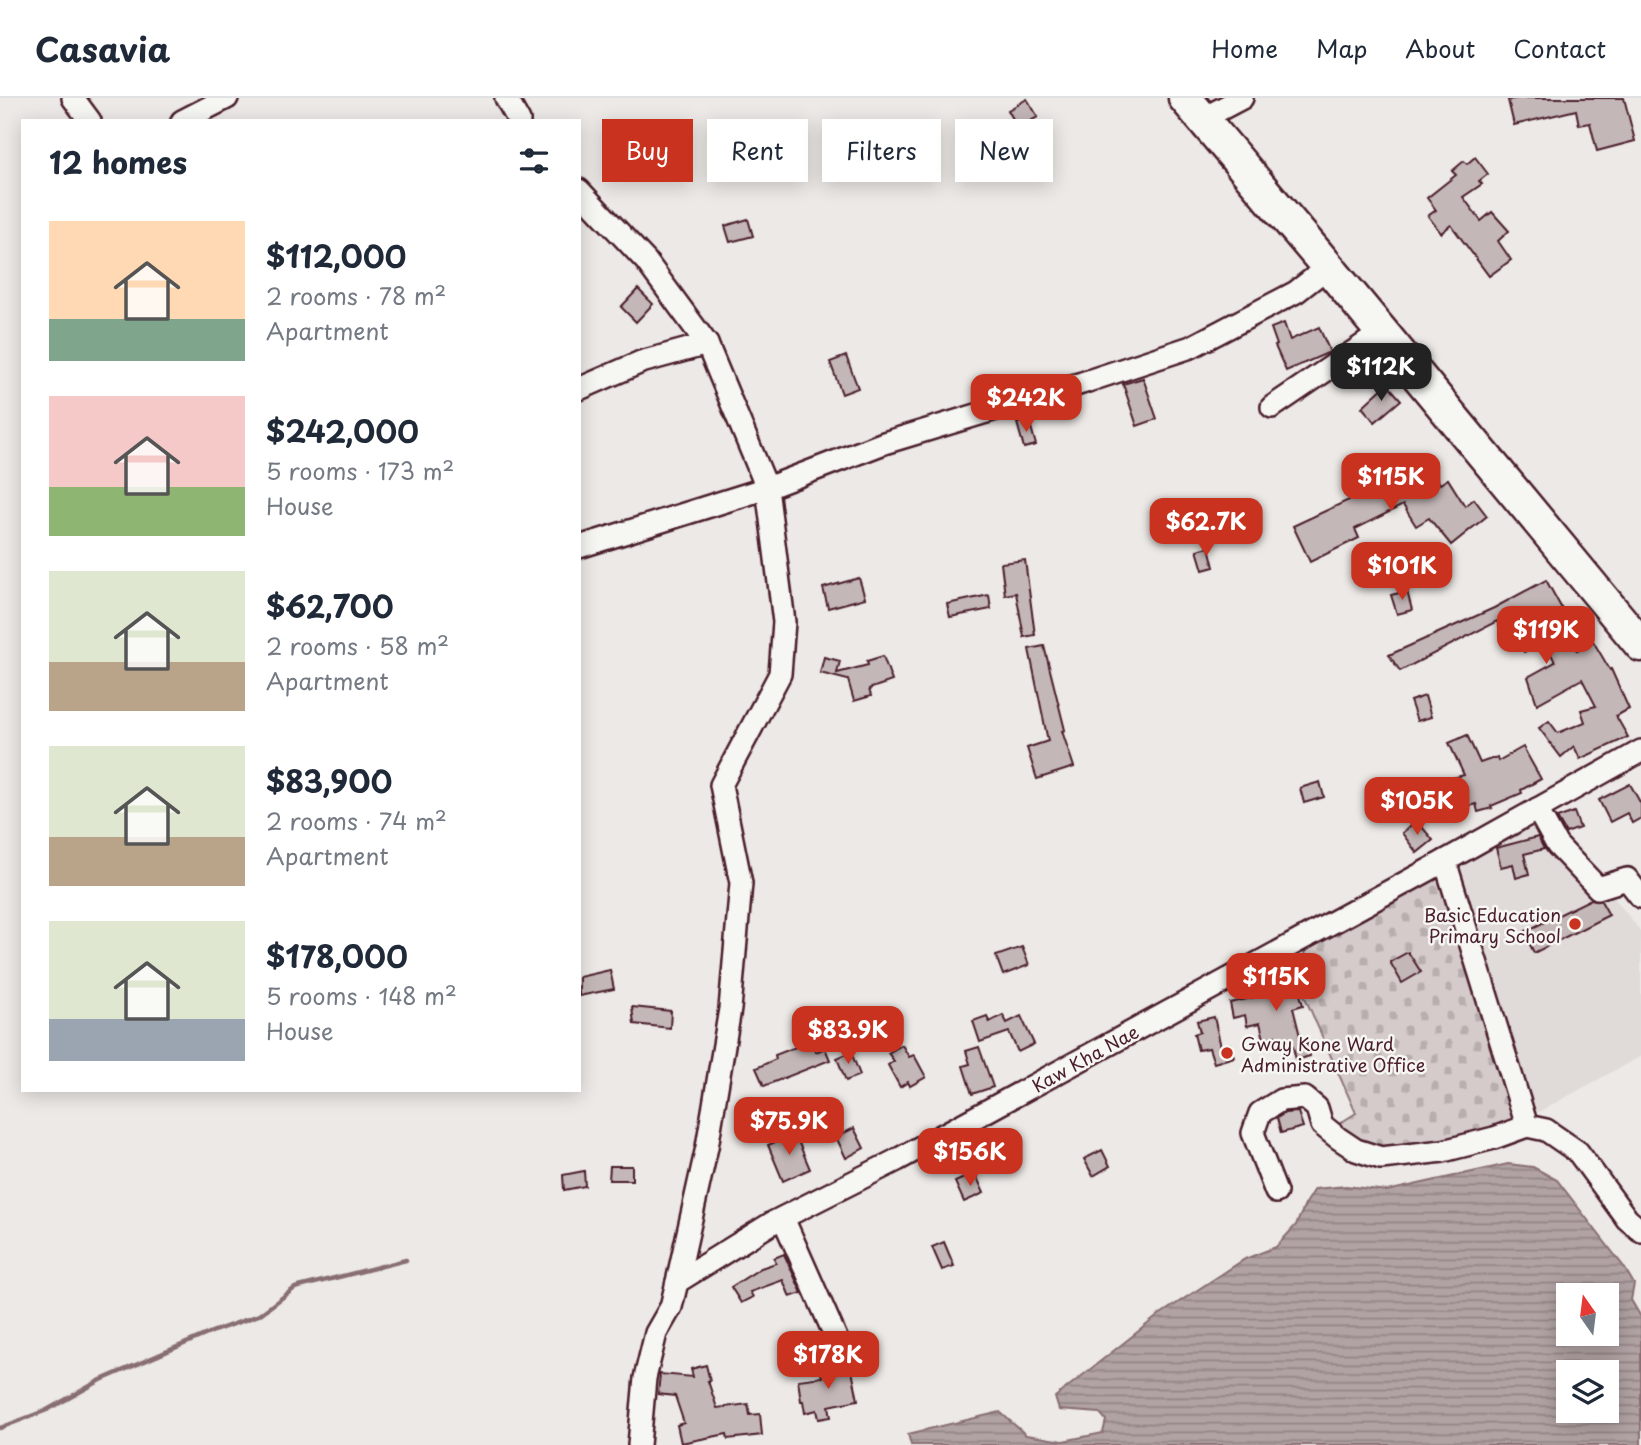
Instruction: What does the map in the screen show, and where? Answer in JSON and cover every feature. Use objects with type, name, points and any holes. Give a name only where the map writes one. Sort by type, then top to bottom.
[{"type":"highway","points":[[1194,109],[1641,645]]},
{"type":"street","points":[[73,98],[89,119]]},
{"type":"street","points":[[186,119],[228,98]]},
{"type":"street","points":[[506,98],[518,119]]},
{"type":"street","points":[[1194,109],[1242,98]]},
{"type":"street","points":[[581,192],[646,261],[707,344],[767,488],[784,622],[779,674],[721,785],[741,883],[730,1009],[707,1147],[677,1282],[671,1307],[656,1334],[645,1378],[639,1445]]},
{"type":"street","points":[[581,546],[767,488],[884,443],[1191,347],[1296,292],[1328,267]]},
{"type":"street","points":[[1272,407],[1381,332]]},
{"type":"street","points":[[581,388],[640,362],[707,344]]},
{"type":"street","name":"Kaw Kha Nae","points":[[677,1282],[783,1218],[897,1160],[1641,751]]},
{"type":"street","points":[[1536,810],[1558,845],[1598,888],[1627,879],[1641,897]]},
{"type":"street","points":[[1445,861],[1527,1126]]},
{"type":"street","points":[[1276,1192],[1253,1133],[1259,1113],[1281,1100],[1305,1098],[1317,1108],[1322,1125],[1338,1138],[1356,1150],[1381,1158],[1443,1151],[1527,1126],[1546,1130],[1578,1152],[1627,1219],[1641,1231]]},
{"type":"street","points":[[783,1218],[841,1349]]},
{"type":"shaded area","points":[[1550,816],[1641,932],[1641,1056],[1522,1121],[1444,870]]},
{"type":"shaded area","points":[[1508,1164],[1533,1167],[1557,1180],[1634,1284],[1631,1300],[1641,1317],[1641,1445],[911,1445],[908,1434],[1000,1412],[1026,1435],[1063,1441],[1103,1433],[1106,1420],[1100,1413],[1059,1410],[1055,1397],[1159,1315],[1245,1259],[1276,1247],[1296,1225],[1315,1189],[1346,1186],[1387,1191]]},
{"type":"green space","points":[[1444,870],[1522,1121],[1490,1135],[1368,1151],[1337,1125],[1356,1113],[1303,993],[1314,986],[1304,952]]},
{"type":"building","points":[[1624,98],[1635,141],[1597,151],[1590,123],[1579,125],[1576,110],[1514,125],[1508,100]]},
{"type":"building","points":[[1027,99],[1038,117],[1013,119],[1008,110]]},
{"type":"building","points":[[1475,157],[1488,174],[1479,181],[1482,184],[1463,197],[1481,221],[1492,212],[1509,231],[1498,241],[1511,260],[1489,276],[1451,225],[1441,233],[1428,216],[1436,210],[1427,198],[1456,175],[1452,171],[1464,161],[1467,164]]},
{"type":"building","points":[[748,219],[753,236],[730,242],[725,226]]},
{"type":"building","points":[[638,289],[653,304],[636,322],[621,307]]},
{"type":"building","points":[[1284,323],[1290,340],[1319,327],[1330,352],[1286,371],[1275,346],[1277,345],[1271,328]]},
{"type":"building","points":[[846,356],[858,388],[842,394],[830,362]]},
{"type":"building","points":[[1143,378],[1157,419],[1137,426],[1123,384]]},
{"type":"building","points":[[1387,384],[1401,400],[1375,422],[1362,407]]},
{"type":"building","points":[[1029,420],[1036,445],[1024,448],[1017,423]]},
{"type":"building","points":[[1428,465],[1440,484],[1448,479],[1465,506],[1474,499],[1487,516],[1451,545],[1429,518],[1416,526],[1403,505],[1355,529],[1359,538],[1310,562],[1293,526],[1381,485],[1384,491]]},
{"type":"building","points":[[1209,547],[1214,567],[1203,570],[1197,550]]},
{"type":"building","points":[[1025,560],[1035,635],[1024,637],[1016,593],[1005,595],[1001,563]]},
{"type":"building","points":[[859,578],[865,598],[828,608],[823,588]]},
{"type":"building","points":[[1546,580],[1567,618],[1562,621],[1577,650],[1593,641],[1611,669],[1629,709],[1616,716],[1628,737],[1580,759],[1574,746],[1561,757],[1539,728],[1549,721],[1558,733],[1585,722],[1581,710],[1596,706],[1582,679],[1537,704],[1528,677],[1555,662],[1545,642],[1524,652],[1512,628],[1502,632],[1497,621],[1400,671],[1389,655],[1494,608]]},
{"type":"building","points":[[1407,591],[1412,610],[1397,614],[1391,595]]},
{"type":"building","points":[[989,595],[991,609],[950,617],[947,604]]},
{"type":"building","points":[[1044,646],[1065,730],[1062,731],[1074,767],[1037,779],[1027,748],[1048,741],[1029,649]]},
{"type":"building","points":[[883,656],[892,681],[869,689],[871,696],[854,701],[848,680],[820,673],[824,657],[840,661],[837,673],[868,665],[867,661]]},
{"type":"building","points":[[1425,696],[1431,717],[1417,721],[1410,701]]},
{"type":"building","points":[[1467,735],[1480,763],[1497,757],[1498,761],[1523,747],[1541,779],[1521,790],[1522,793],[1491,806],[1492,808],[1478,812],[1476,804],[1445,812],[1437,782],[1464,775],[1449,743]]},
{"type":"building","points":[[1320,782],[1324,797],[1304,803],[1300,788]]},
{"type":"building","points":[[1630,784],[1641,804],[1641,818],[1632,823],[1627,813],[1610,822],[1599,800]]},
{"type":"building","points":[[1574,812],[1580,828],[1566,833],[1557,818]]},
{"type":"building","points":[[1417,821],[1433,840],[1417,853],[1402,833]]},
{"type":"building","points":[[1538,837],[1544,849],[1524,854],[1529,874],[1516,878],[1513,864],[1501,867],[1496,848]]},
{"type":"building","points":[[1591,899],[1601,901],[1609,915],[1534,953],[1524,932]]},
{"type":"building","points":[[1022,947],[1029,965],[1003,975],[996,956]]},
{"type":"building","points":[[1408,952],[1421,972],[1402,983],[1390,962]]},
{"type":"building","points":[[610,970],[614,989],[581,996],[581,977]]},
{"type":"building","points":[[1295,976],[1303,1005],[1293,1008],[1302,1044],[1307,1043],[1310,1056],[1296,1060],[1293,1047],[1287,1048],[1284,1039],[1277,1041],[1275,1036],[1264,1039],[1260,1023],[1247,1026],[1245,1015],[1233,1018],[1230,1003],[1264,995],[1261,984]]},
{"type":"building","points":[[632,1007],[671,1011],[670,1028],[634,1024]]},
{"type":"building","points":[[1003,1015],[1007,1023],[1021,1016],[1034,1044],[1018,1052],[1009,1032],[980,1042],[973,1021],[987,1016],[989,1022]]},
{"type":"building","points":[[1214,1017],[1221,1047],[1230,1044],[1234,1057],[1214,1063],[1209,1048],[1198,1050],[1194,1034],[1200,1032],[1197,1021]]},
{"type":"building","points":[[811,1041],[816,1052],[825,1048],[830,1060],[764,1086],[756,1068],[776,1059],[775,1055]]},
{"type":"building","points":[[902,1045],[909,1057],[914,1055],[926,1077],[910,1086],[908,1082],[900,1087],[888,1065],[894,1061],[888,1053]]},
{"type":"building","points":[[979,1047],[993,1087],[972,1094],[963,1066],[970,1064],[966,1051]]},
{"type":"building","points":[[851,1052],[860,1075],[846,1081],[837,1058]]},
{"type":"building","points":[[1298,1112],[1303,1127],[1281,1133],[1277,1118],[1285,1113]]},
{"type":"building","points":[[854,1128],[864,1148],[846,1158],[836,1137]]},
{"type":"building","points":[[795,1134],[810,1169],[783,1181],[768,1145]]},
{"type":"building","points":[[1102,1150],[1110,1166],[1093,1176],[1084,1159]]},
{"type":"building","points":[[610,1166],[632,1166],[632,1180],[609,1180]]},
{"type":"building","points":[[584,1171],[585,1186],[564,1190],[563,1175]]},
{"type":"building","points":[[975,1173],[984,1193],[964,1202],[955,1182]]},
{"type":"building","points":[[944,1242],[954,1266],[942,1270],[932,1247]]},
{"type":"building","points":[[784,1254],[802,1293],[790,1297],[783,1280],[750,1292],[753,1297],[741,1303],[731,1287],[761,1268],[776,1263],[774,1258]]},
{"type":"building","points":[[706,1365],[717,1408],[748,1404],[750,1415],[760,1414],[762,1435],[728,1439],[727,1434],[681,1443],[677,1425],[684,1423],[675,1396],[658,1394],[660,1374],[693,1377],[691,1369]]},
{"type":"building","points":[[851,1366],[858,1400],[829,1406],[831,1417],[819,1419],[817,1410],[805,1413],[798,1380],[822,1377],[821,1372]]},
{"type":"waterway","points":[[0,1428],[47,1410],[101,1380],[214,1331],[259,1315],[295,1288],[406,1260]]},
{"type":"place","name":"Basic Education Primary School","points":[[1575,924]]},
{"type":"place","name":"Gway Kone Ward Administrative Office","points":[[1227,1053]]}]
